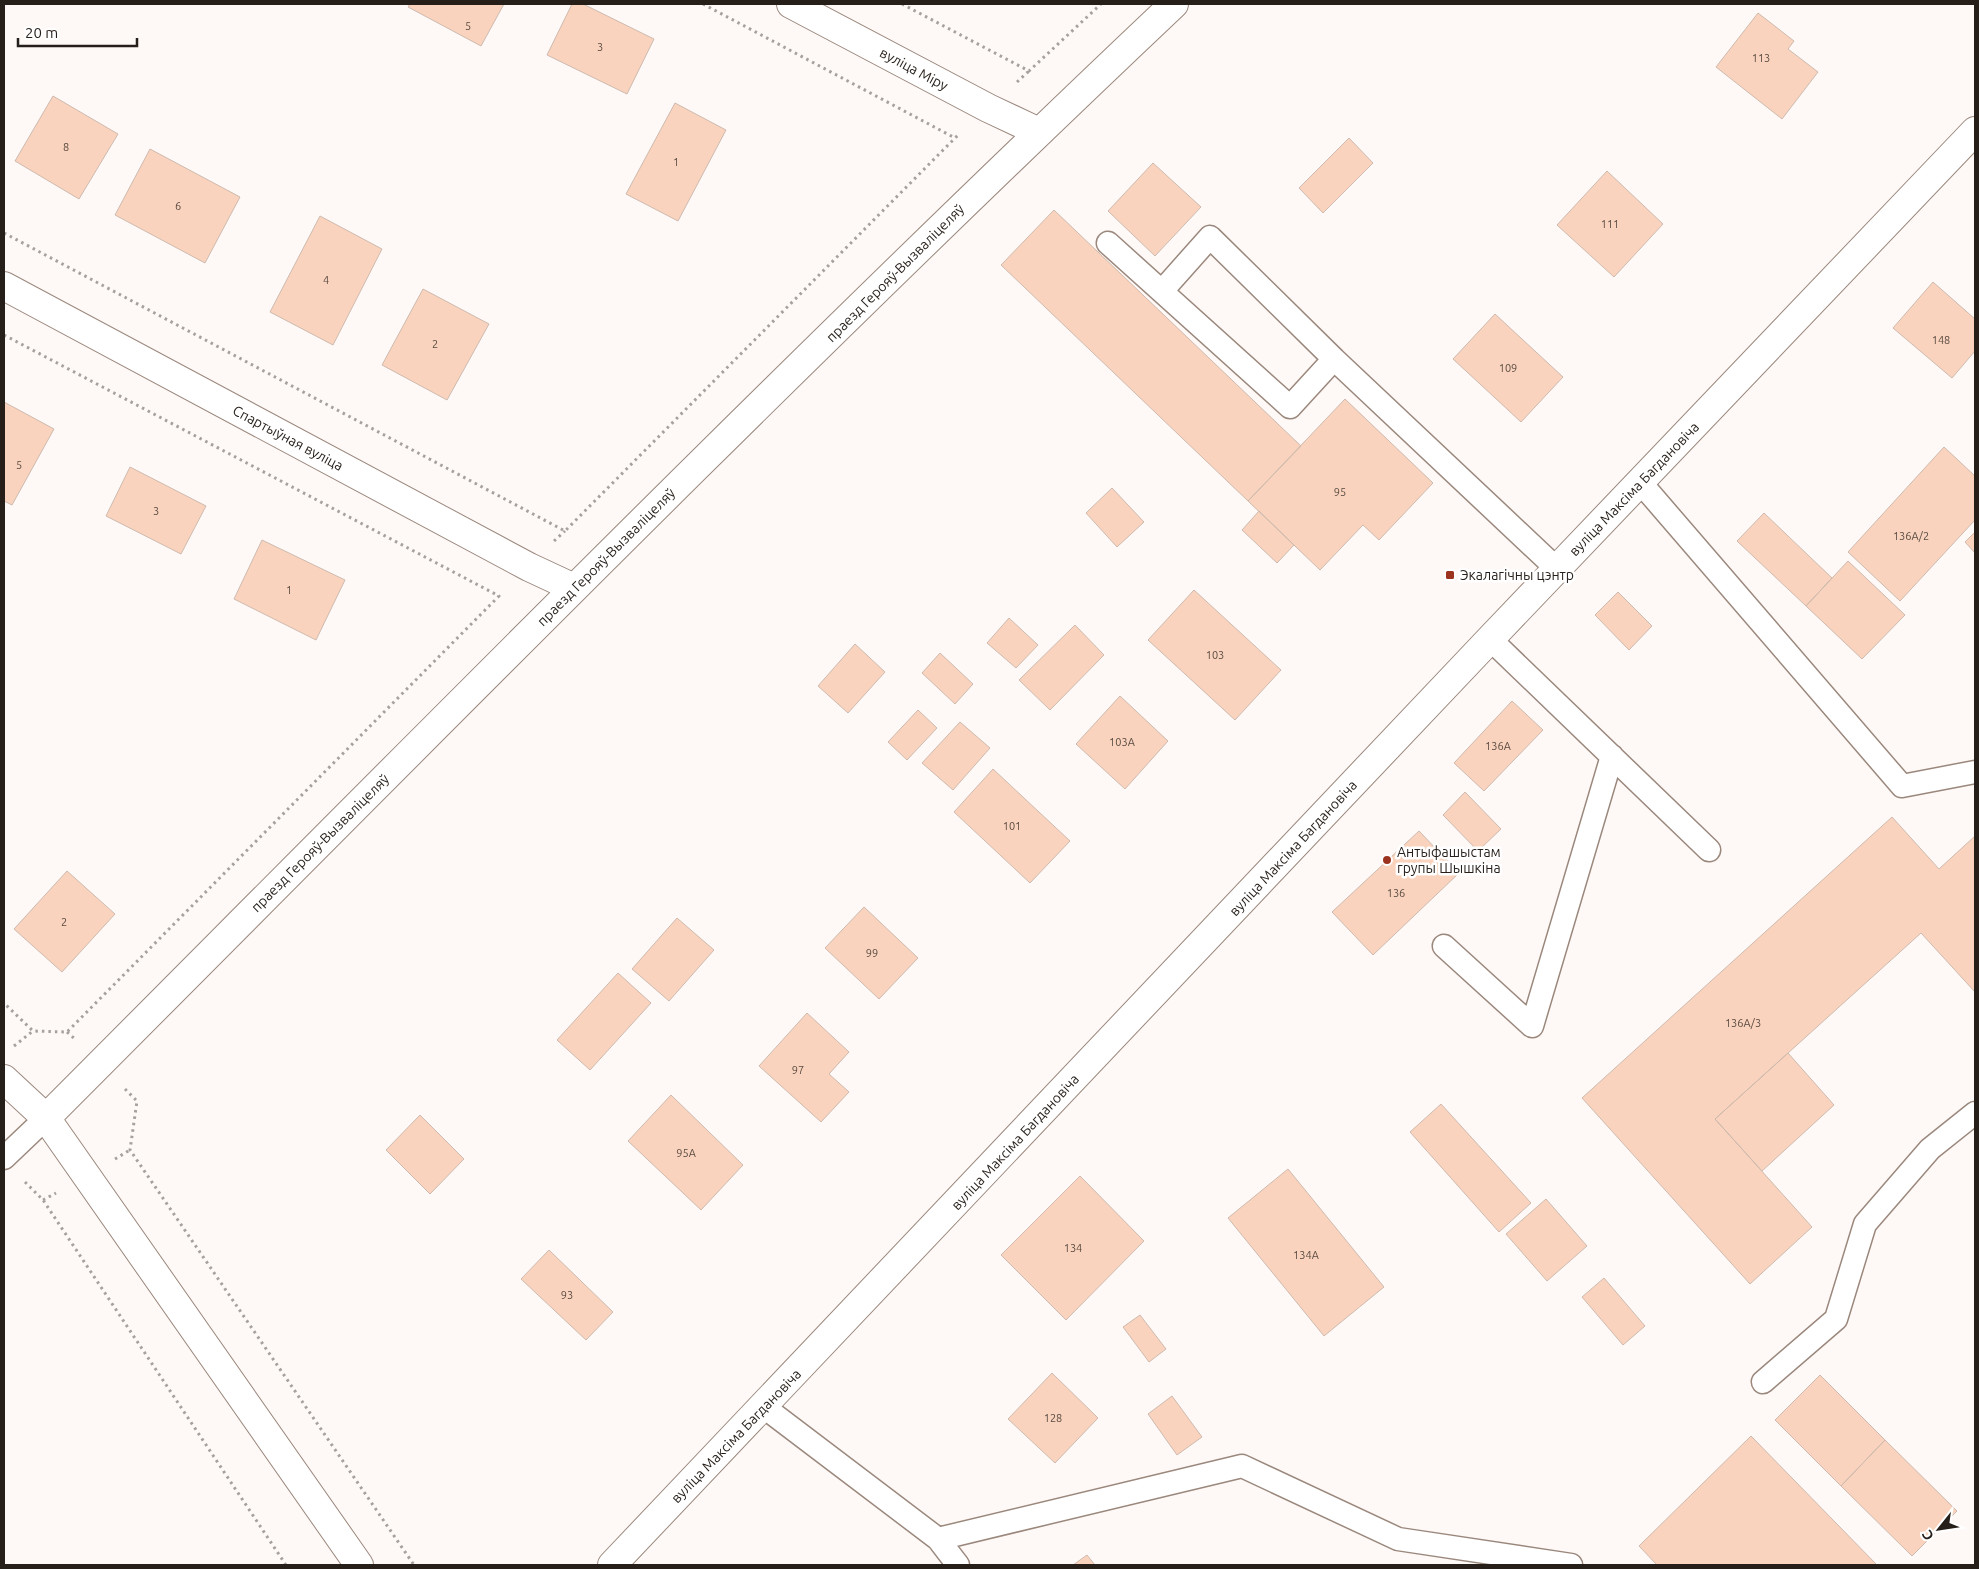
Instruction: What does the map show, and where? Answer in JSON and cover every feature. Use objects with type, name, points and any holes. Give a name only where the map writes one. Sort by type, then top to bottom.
[{"type":"street","name":"вуліца Міру","points":[[791,4],[988,108],[1039,132]]},
{"type":"street","name":"праезд Герояў-Вызваліцеляў","points":[[46,1118],[574,588],[1039,132],[1174,4]]},
{"type":"street","name":"вуліца Максіма Багдановіча","points":[[612,1565],[764,1407],[1557,568],[1975,131]]},
{"type":"street","name":"Спартыўная вуліца","points":[[4,286],[529,567],[574,588]]},
{"type":"street","points":[[4,1079],[46,1118],[360,1565]]},
{"type":"lane","points":[[1162,292],[1210,237],[1334,359],[1557,568]]},
{"type":"lane","points":[[1108,242],[1290,407],[1334,359]]},
{"type":"lane","points":[[1640,482],[1902,786],[1975,772]]},
{"type":"lane","points":[[1490,639],[1709,850]]},
{"type":"lane","points":[[1444,946],[1532,1026],[1612,756]]},
{"type":"lane","points":[[1763,1382],[1836,1319],[1866,1224],[1930,1149],[1975,1113]]},
{"type":"lane","points":[[4,1158],[46,1118]]},
{"type":"lane","points":[[764,1407],[938,1539],[958,1565]]},
{"type":"lane","points":[[938,1539],[1242,1466],[1398,1539],[1571,1565]]},
{"type":"path","points":[[4,233],[565,531],[955,138],[702,4]]},
{"type":"path","points":[[902,4],[1029,71],[1101,4]]},
{"type":"path","points":[[4,335],[499,596],[67,1032],[33,1031],[11,1049]]},
{"type":"path","points":[[4,1003],[33,1031]]},
{"type":"path","points":[[137,1101],[130,1150],[414,1565]]},
{"type":"path","points":[[23,1179],[43,1200],[286,1565]]},
{"type":"building","points":[[410,4],[504,4],[481,46],[408,7]]},
{"type":"building","points":[[572,4],[583,4],[654,39],[627,94],[547,55]]},
{"type":"building","points":[[1758,13],[1794,41],[1788,49],[1818,72],[1782,119],[1716,67]]},
{"type":"building","points":[[53,96],[118,134],[79,199],[15,161]]},
{"type":"building","points":[[675,103],[726,130],[678,221],[626,194]]},
{"type":"building","points":[[1349,138],[1373,163],[1323,213],[1299,188]]},
{"type":"building","points":[[150,149],[240,197],[205,263],[115,215]]},
{"type":"building","points":[[1153,163],[1201,207],[1155,256],[1108,211]]},
{"type":"building","points":[[1607,171],[1663,224],[1614,277],[1557,225]]},
{"type":"building","points":[[1054,210],[1301,446],[1248,501],[1001,265]]},
{"type":"building","points":[[320,216],[382,249],[333,345],[270,312]]},
{"type":"building","points":[[1933,282],[1975,319],[1975,351],[1952,378],[1893,328]]},
{"type":"building","points":[[423,289],[489,324],[447,400],[382,365]]},
{"type":"building","points":[[1495,314],[1563,377],[1521,422],[1453,359]]},
{"type":"building","points":[[1345,399],[1433,483],[1379,540],[1363,525],[1320,570],[1248,501]]},
{"type":"building","points":[[4,402],[54,429],[12,505],[4,501]]},
{"type":"building","points":[[1944,447],[1975,476],[1975,520],[1900,601],[1848,552]]},
{"type":"building","points":[[130,467],[206,506],[181,554],[106,516]]},
{"type":"building","points":[[1112,488],[1144,522],[1117,547],[1086,513]]},
{"type":"building","points":[[1259,511],[1294,545],[1277,563],[1242,530]]},
{"type":"building","points":[[1764,513],[1832,578],[1806,606],[1737,541]]},
{"type":"building","points":[[1975,532],[1975,553],[1965,542]]},
{"type":"building","points":[[262,540],[345,580],[316,640],[234,599]]},
{"type":"building","points":[[1848,561],[1905,615],[1862,659],[1806,606]]},
{"type":"building","points":[[1194,590],[1281,670],[1235,720],[1148,640]]},
{"type":"building","points":[[1618,592],[1652,626],[1629,650],[1595,615]]},
{"type":"building","points":[[1009,618],[1038,645],[1016,668],[987,643]]},
{"type":"building","points":[[1075,625],[1104,655],[1050,710],[1019,680]]},
{"type":"building","points":[[855,644],[885,672],[848,713],[818,686]]},
{"type":"building","points":[[940,653],[973,684],[955,704],[922,673]]},
{"type":"building","points":[[1120,696],[1168,741],[1125,789],[1076,744]]},
{"type":"building","points":[[1512,701],[1543,730],[1484,791],[1454,763]]},
{"type":"building","points":[[918,710],[937,728],[907,760],[888,742]]},
{"type":"building","points":[[960,722],[990,748],[953,790],[922,763]]},
{"type":"building","points":[[993,769],[1070,841],[1030,883],[954,812]]},
{"type":"building","points":[[1465,792],[1501,829],[1478,851],[1443,815]]},
{"type":"building","points":[[1892,817],[1939,869],[1975,836],[1975,992],[1921,933],[1715,1119],[1812,1227],[1750,1284],[1582,1098]]},
{"type":"building","points":[[1419,831],[1459,873],[1373,955],[1332,912]]},
{"type":"building","points":[[67,871],[115,914],[62,972],[14,929]]},
{"type":"building","points":[[864,907],[918,958],[879,999],[825,948]]},
{"type":"building","points":[[677,918],[714,950],[669,1001],[632,969]]},
{"type":"building","points":[[618,973],[651,1003],[590,1070],[557,1040]]},
{"type":"building","points":[[807,1013],[849,1052],[829,1074],[849,1092],[821,1122],[759,1066]]},
{"type":"building","points":[[1788,1053],[1834,1105],[1762,1171],[1715,1119]]},
{"type":"building","points":[[671,1095],[743,1165],[701,1210],[628,1141]]},
{"type":"building","points":[[1441,1104],[1531,1203],[1499,1232],[1410,1132]]},
{"type":"building","points":[[420,1115],[464,1159],[430,1194],[386,1150]]},
{"type":"building","points":[[1288,1169],[1384,1287],[1324,1336],[1228,1218]]},
{"type":"building","points":[[1080,1176],[1144,1241],[1066,1320],[1001,1255]]},
{"type":"building","points":[[1546,1199],[1587,1246],[1547,1281],[1506,1234]]},
{"type":"building","points":[[549,1250],[613,1312],[586,1340],[521,1279]]},
{"type":"building","points":[[1604,1278],[1645,1326],[1623,1345],[1582,1297]]},
{"type":"building","points":[[1140,1315],[1166,1349],[1149,1362],[1123,1327]]},
{"type":"building","points":[[1052,1373],[1098,1418],[1055,1463],[1008,1419]]},
{"type":"building","points":[[1820,1375],[1885,1440],[1841,1486],[1775,1420]]},
{"type":"building","points":[[1172,1396],[1202,1437],[1177,1455],[1148,1414]]},
{"type":"building","points":[[1751,1436],[1877,1565],[1657,1565],[1639,1546]]},
{"type":"building","points":[[1885,1440],[1957,1511],[1912,1556],[1841,1486]]},
{"type":"building","points":[[1087,1555],[1095,1565],[1073,1565]]},
{"type":"place","name":"Экалагічны цэнтр","points":[[1450,575]]},
{"type":"place","name":"Антыфашыстам групы Шышкіна","points":[[1387,860]]}]
